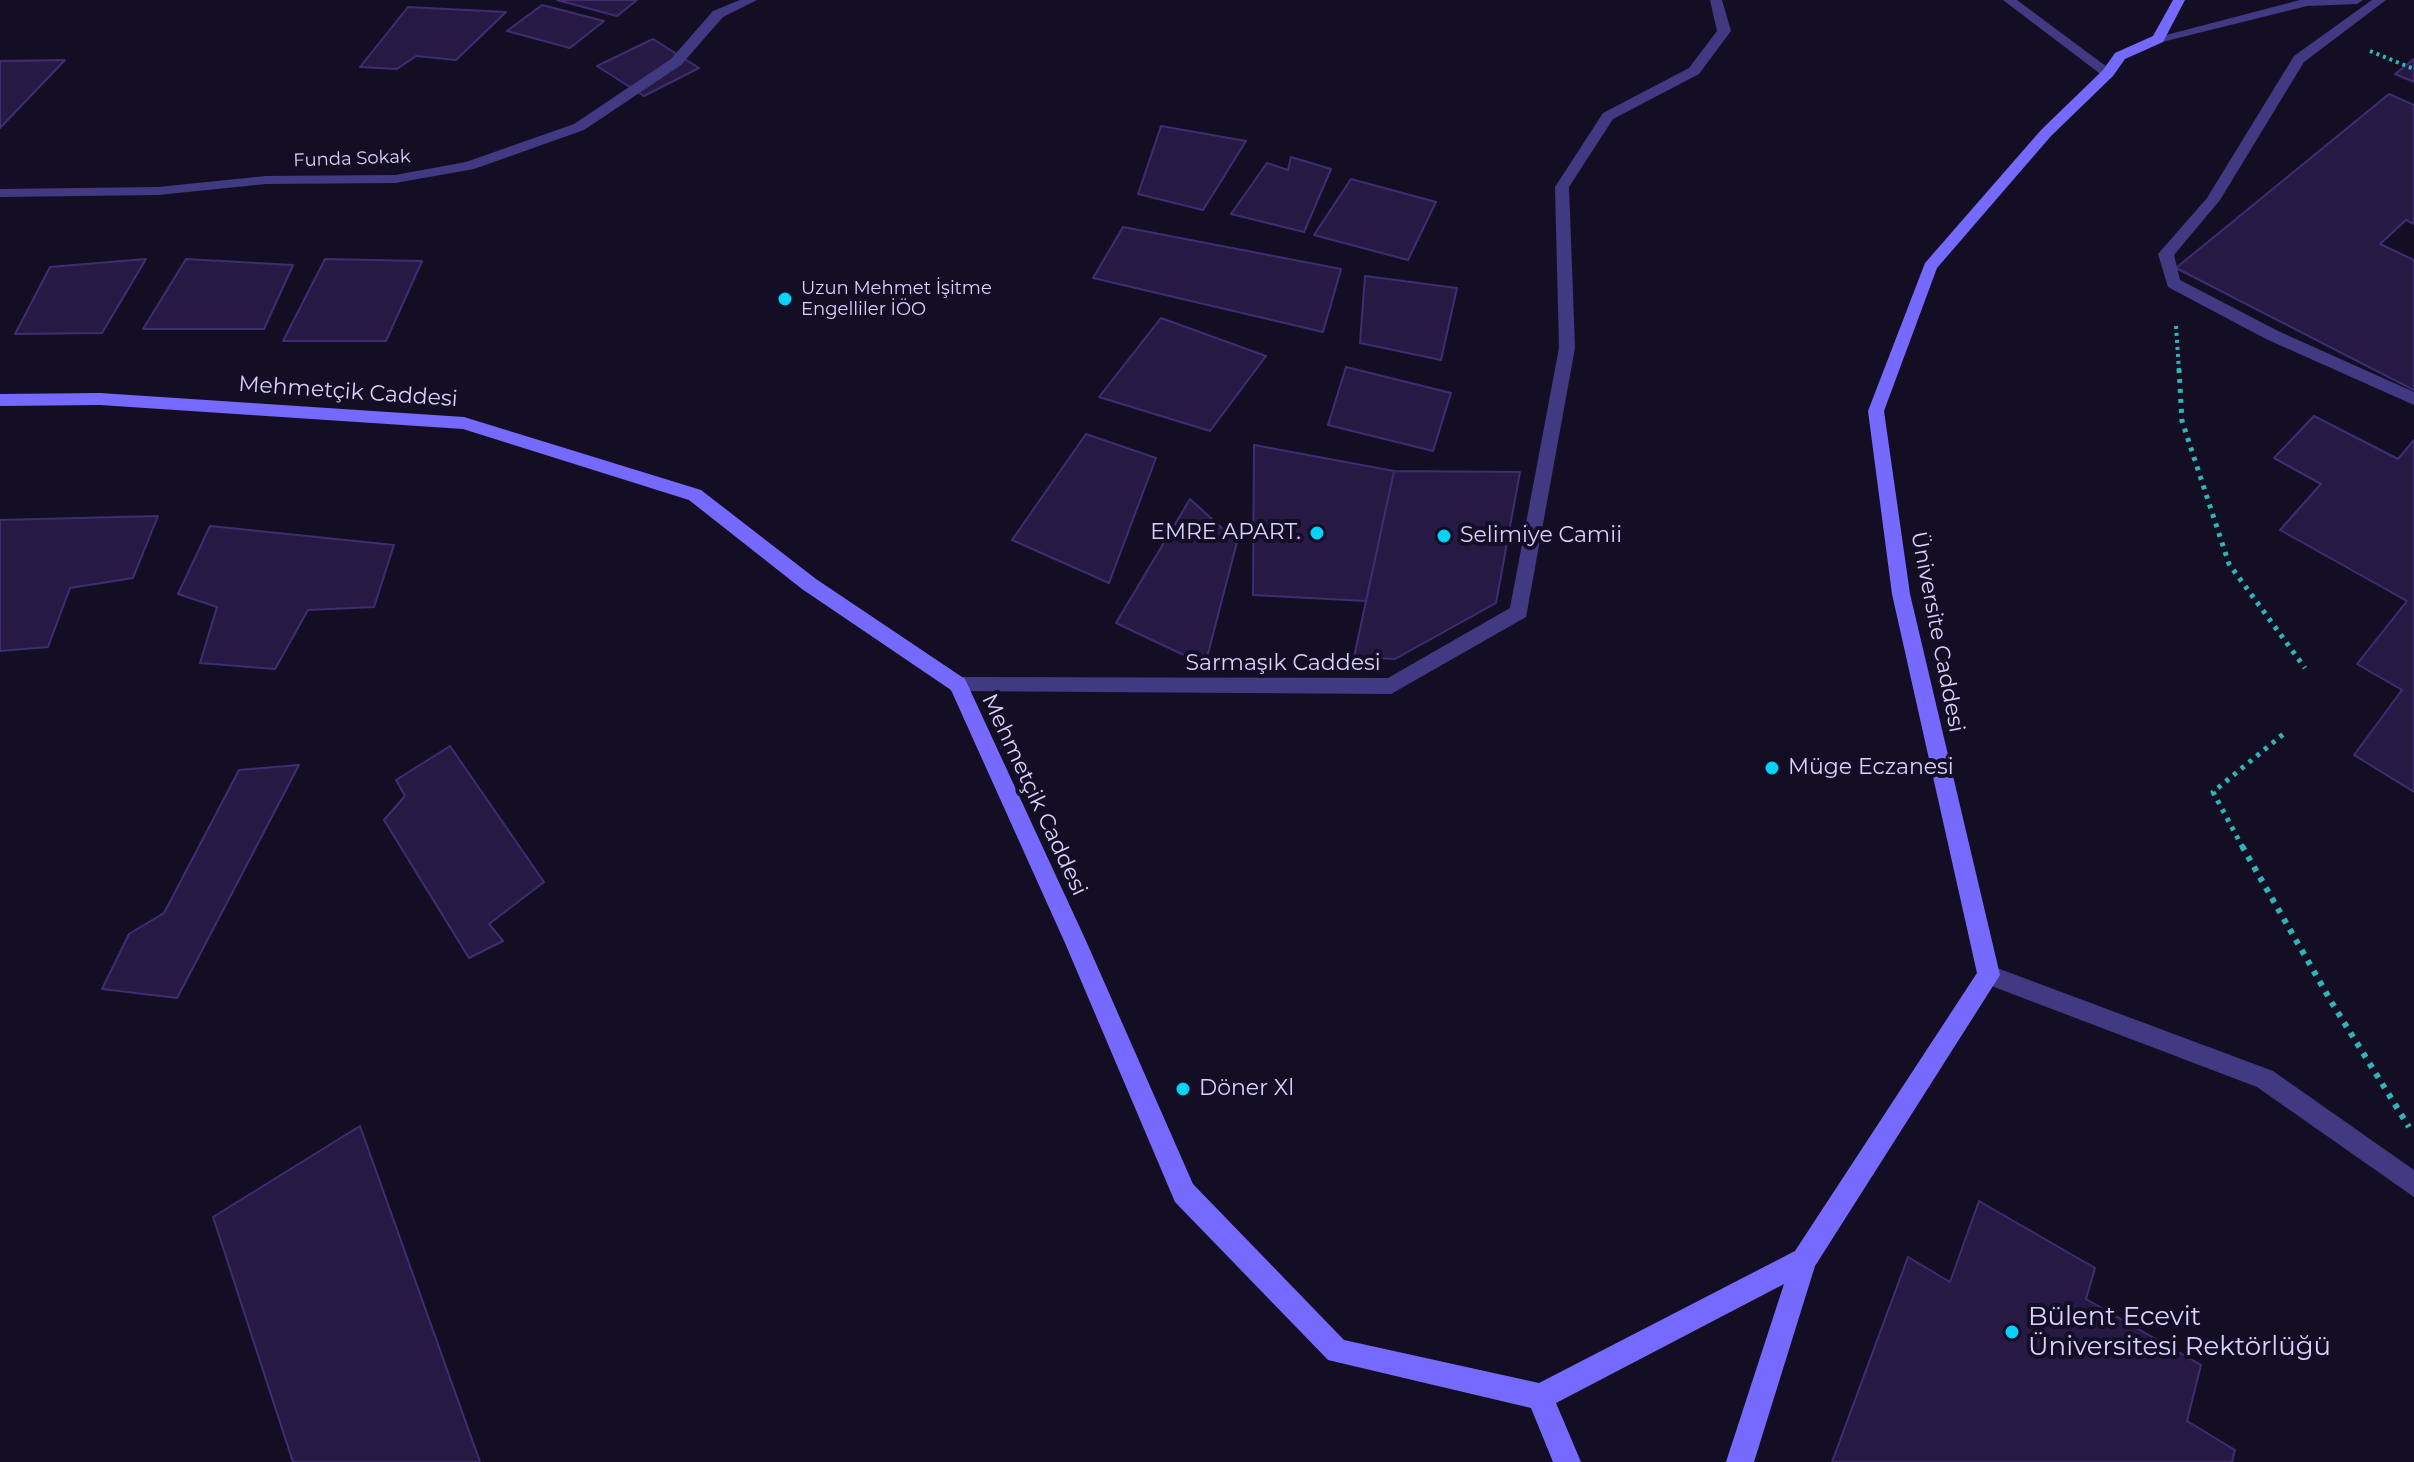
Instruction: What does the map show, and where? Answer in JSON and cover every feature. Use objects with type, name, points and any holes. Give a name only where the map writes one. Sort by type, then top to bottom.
[{"type":"street","name":"Funda Sokak","points":[[0,193],[158,191],[266,180],[395,179],[469,166],[579,127],[676,62],[718,14],[751,0]]},
{"type":"street","name":"Sarmaşık Caddesi","points":[[958,685],[1391,686],[1519,612],[1567,348],[1562,187],[1608,116],[1694,71],[1724,31],[1716,0]]},
{"type":"street","points":[[2009,0],[2108,73]]},
{"type":"street","points":[[2158,39],[2179,0]]},
{"type":"street","points":[[2158,39],[2307,2],[2357,0]]},
{"type":"street","points":[[2380,0],[2299,59],[2213,200],[2166,254],[2173,283],[2272,335],[2414,399]]},
{"type":"street","name":"Üniversite Caddesi","points":[[1989,975],[1901,594],[1876,411],[1930,266],[2046,133],[2108,73],[2120,56],[2158,39]]},
{"type":"street","name":"Mehmetçik Caddesi","points":[[0,400],[100,399],[464,423],[695,495],[809,584],[958,685],[1076,943],[1184,1193],[1337,1351],[1540,1397]]},
{"type":"street","points":[[1740,1462],[1804,1260],[1989,975],[2265,1079],[2414,1185]]},
{"type":"street","points":[[1567,1462],[1540,1397],[1804,1260]]},
{"type":"path","points":[[2173,283],[2182,421],[2229,564],[2305,668]]},
{"type":"path","points":[[2287,731],[2213,792],[2271,901],[2346,1030],[2414,1135]]},
{"type":"building","points":[[557,0],[637,0],[617,16]]},
{"type":"building","points":[[542,5],[604,21],[570,48],[507,31]]},
{"type":"building","points":[[408,7],[506,12],[456,60],[416,56],[397,69],[360,67]]},
{"type":"building","points":[[653,39],[699,68],[644,96],[597,66]]},
{"type":"building","points":[[2414,59],[2414,82],[2395,74]]},
{"type":"building","points":[[65,60],[0,128],[0,61]]},
{"type":"building","points":[[2389,94],[2414,105],[2414,224],[2406,220],[2380,244],[2414,260],[2414,390],[2176,268]]},
{"type":"building","points":[[1161,126],[1246,141],[1203,210],[1138,194]]},
{"type":"building","points":[[1291,157],[1331,169],[1304,232],[1231,214],[1267,163],[1288,170]]},
{"type":"building","points":[[1351,179],[1436,202],[1408,260],[1314,235]]},
{"type":"building","points":[[1123,227],[1341,269],[1323,332],[1093,278]]},
{"type":"building","points":[[146,259],[102,333],[15,334],[50,267]]},
{"type":"building","points":[[186,259],[293,265],[264,329],[143,329]]},
{"type":"building","points":[[325,259],[422,261],[386,341],[283,341]]},
{"type":"building","points":[[1365,276],[1457,288],[1441,360],[1360,343]]},
{"type":"building","points":[[1161,318],[1266,356],[1210,431],[1099,397]]},
{"type":"building","points":[[1346,367],[1451,393],[1433,451],[1328,425]]},
{"type":"building","points":[[2314,416],[2398,459],[2414,440],[2414,792],[2354,755],[2402,690],[2357,664],[2407,601],[2280,530],[2321,484],[2274,458]]},
{"type":"building","points":[[1086,434],[1156,458],[1109,583],[1012,540]]},
{"type":"building","name":"EMRE APART.","points":[[1254,445],[1394,471],[1366,601],[1253,595]]},
{"type":"building","name":"Selimiye Camii","points":[[1394,471],[1520,472],[1496,603],[1395,659],[1354,657]]},
{"type":"building","points":[[1190,499],[1237,542],[1205,665],[1116,623]]},
{"type":"building","points":[[158,516],[133,578],[70,588],[48,647],[0,651],[0,520]]},
{"type":"building","points":[[210,526],[394,545],[374,607],[308,610],[275,669],[200,663],[217,607],[178,594]]},
{"type":"building","points":[[450,746],[544,882],[489,924],[503,941],[469,958],[384,820],[405,796],[396,780]]},
{"type":"building","points":[[299,765],[177,998],[102,989],[129,934],[164,913],[239,770]]},
{"type":"building","points":[[360,1126],[480,1462],[293,1462],[213,1217]]},
{"type":"building","name":"Bülent Ecevit Üniversitesi Rektörlüğü","points":[[1979,1201],[2095,1268],[2086,1299],[2201,1365],[2187,1421],[2235,1450],[2232,1462],[1832,1462],[1908,1257],[1950,1282]]},
{"type":"place","name":"Uzun Mehmet İşitme Engelliler İÖO","points":[[785,299]]},
{"type":"place","name":"EMRE APART.","points":[[1317,533]]},
{"type":"place","name":"Selimiye Camii","points":[[1444,536]]},
{"type":"place","name":"Müge Eczanesi","points":[[1772,768]]},
{"type":"place","name":"Döner Xl","points":[[1183,1089]]},
{"type":"place","name":"Bülent Ecevit Üniversitesi Rektörlüğü","points":[[2012,1332]]}]
